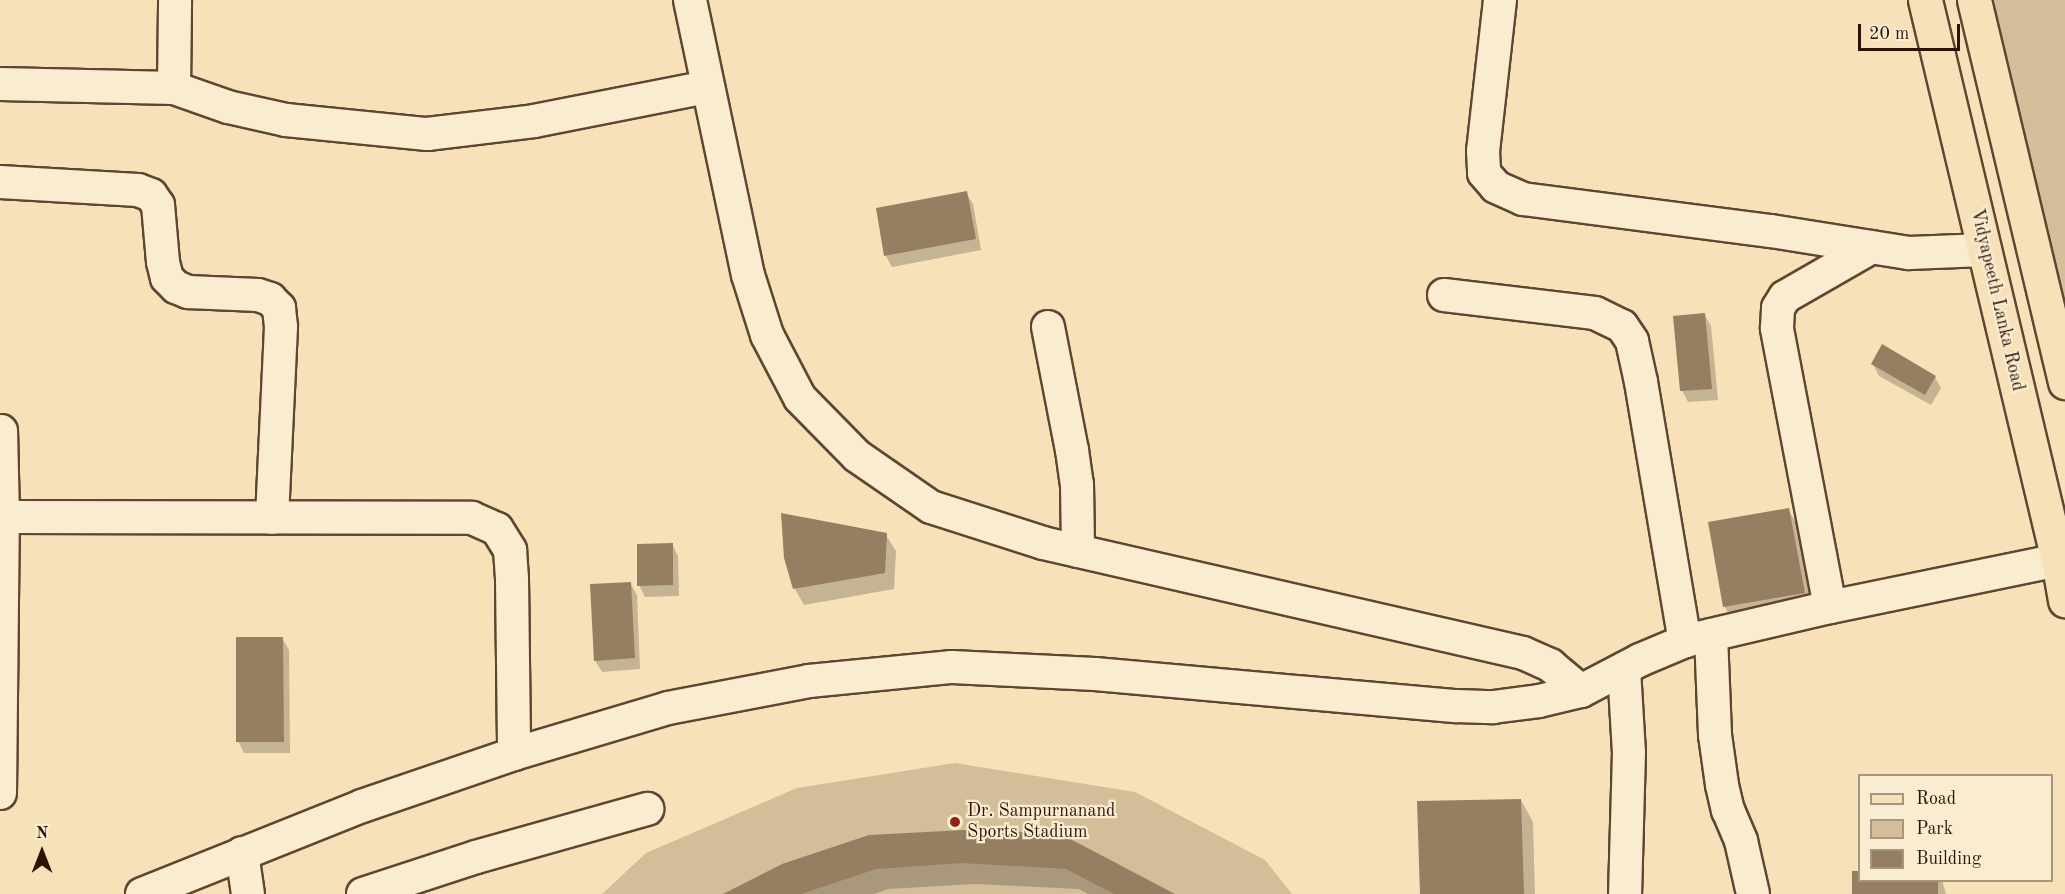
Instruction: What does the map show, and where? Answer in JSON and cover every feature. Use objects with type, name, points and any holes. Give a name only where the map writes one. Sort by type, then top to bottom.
[{"type":"main road","name":"Vidyapeeth Lanka Road","points":[[1925,0],[2058,560],[2065,600]]},
{"type":"main road","points":[[1974,0],[2065,382]]},
{"type":"street","points":[[174,88],[175,0]]},
{"type":"street","points":[[690,0],[748,275],[767,335],[800,398],[856,456],[931,507],[1044,543],[1524,653],[1550,665],[1581,691]]},
{"type":"street","points":[[1500,0],[1483,151],[1484,173],[1496,187],[1523,200],[1771,231],[1909,253],[1985,250]]},
{"type":"street","points":[[0,84],[174,88],[228,106],[286,120],[427,134],[534,121],[708,87]]},
{"type":"street","points":[[0,182],[138,190],[151,195],[158,205],[163,262],[167,278],[176,287],[188,292],[258,295],[270,299],[279,308],[281,327],[272,518]]},
{"type":"street","points":[[1830,607],[1777,328],[1778,308],[1785,297],[1872,247]]},
{"type":"street","points":[[1444,295],[1594,313],[1622,326],[1632,340],[1698,638],[1722,785],[1728,810],[1741,841],[1753,894]]},
{"type":"street","points":[[1048,327],[1077,484],[1078,551]]},
{"type":"street","points":[[0,793],[3,517],[1,431]]},
{"type":"street","points":[[3,517],[472,518],[497,529],[510,550],[513,579],[513,754]]},
{"type":"street","points":[[142,894],[362,806],[513,754],[680,706],[809,681],[952,667],[1095,674],[1457,706],[1493,706],[1539,701],[1581,691],[1624,669],[1698,638],[1830,607],[2058,560]]},
{"type":"street","points":[[1624,669],[1629,752],[1625,894]]},
{"type":"street","points":[[363,894],[476,857],[647,809]]},
{"type":"street","points":[[242,853],[248,894]]},
{"type":"green space","points":[[1985,0],[2065,0],[2065,402]]},
{"type":"green space","name":"Dr. Sampurnanand Sports Stadium","points":[[955,763],[1135,792],[1265,860],[1292,894],[602,894],[646,853],[797,788]]},
{"type":"building","points":[[967,191],[976,239],[884,256],[876,208]]},
{"type":"building","points":[[1705,313],[1712,389],[1680,391],[1673,316]]},
{"type":"building","points":[[1882,344],[1936,376],[1925,395],[1871,364]]},
{"type":"building","points":[[1789,508],[1805,593],[1723,607],[1708,522]]},
{"type":"building","points":[[781,513],[887,533],[885,573],[793,589],[784,558]]},
{"type":"building","points":[[673,543],[673,585],[637,586],[637,544]]},
{"type":"building","points":[[631,582],[635,658],[594,661],[590,584]]},
{"type":"building","points":[[236,637],[283,637],[284,742],[236,742]]},
{"type":"building","points":[[1521,799],[1524,894],[1420,894],[1417,801]]},
{"type":"building","points":[[964,830],[1059,833],[1175,894],[1114,894],[1066,869],[962,863],[876,869],[801,894],[723,894],[782,864],[869,835]]},
{"type":"building","points":[[1852,871],[1858,871],[1858,882],[1938,882],[1938,894],[1852,894]]},
{"type":"place","name":"Dr. Sampurnanand Sports Stadium","points":[[955,822]]}]
